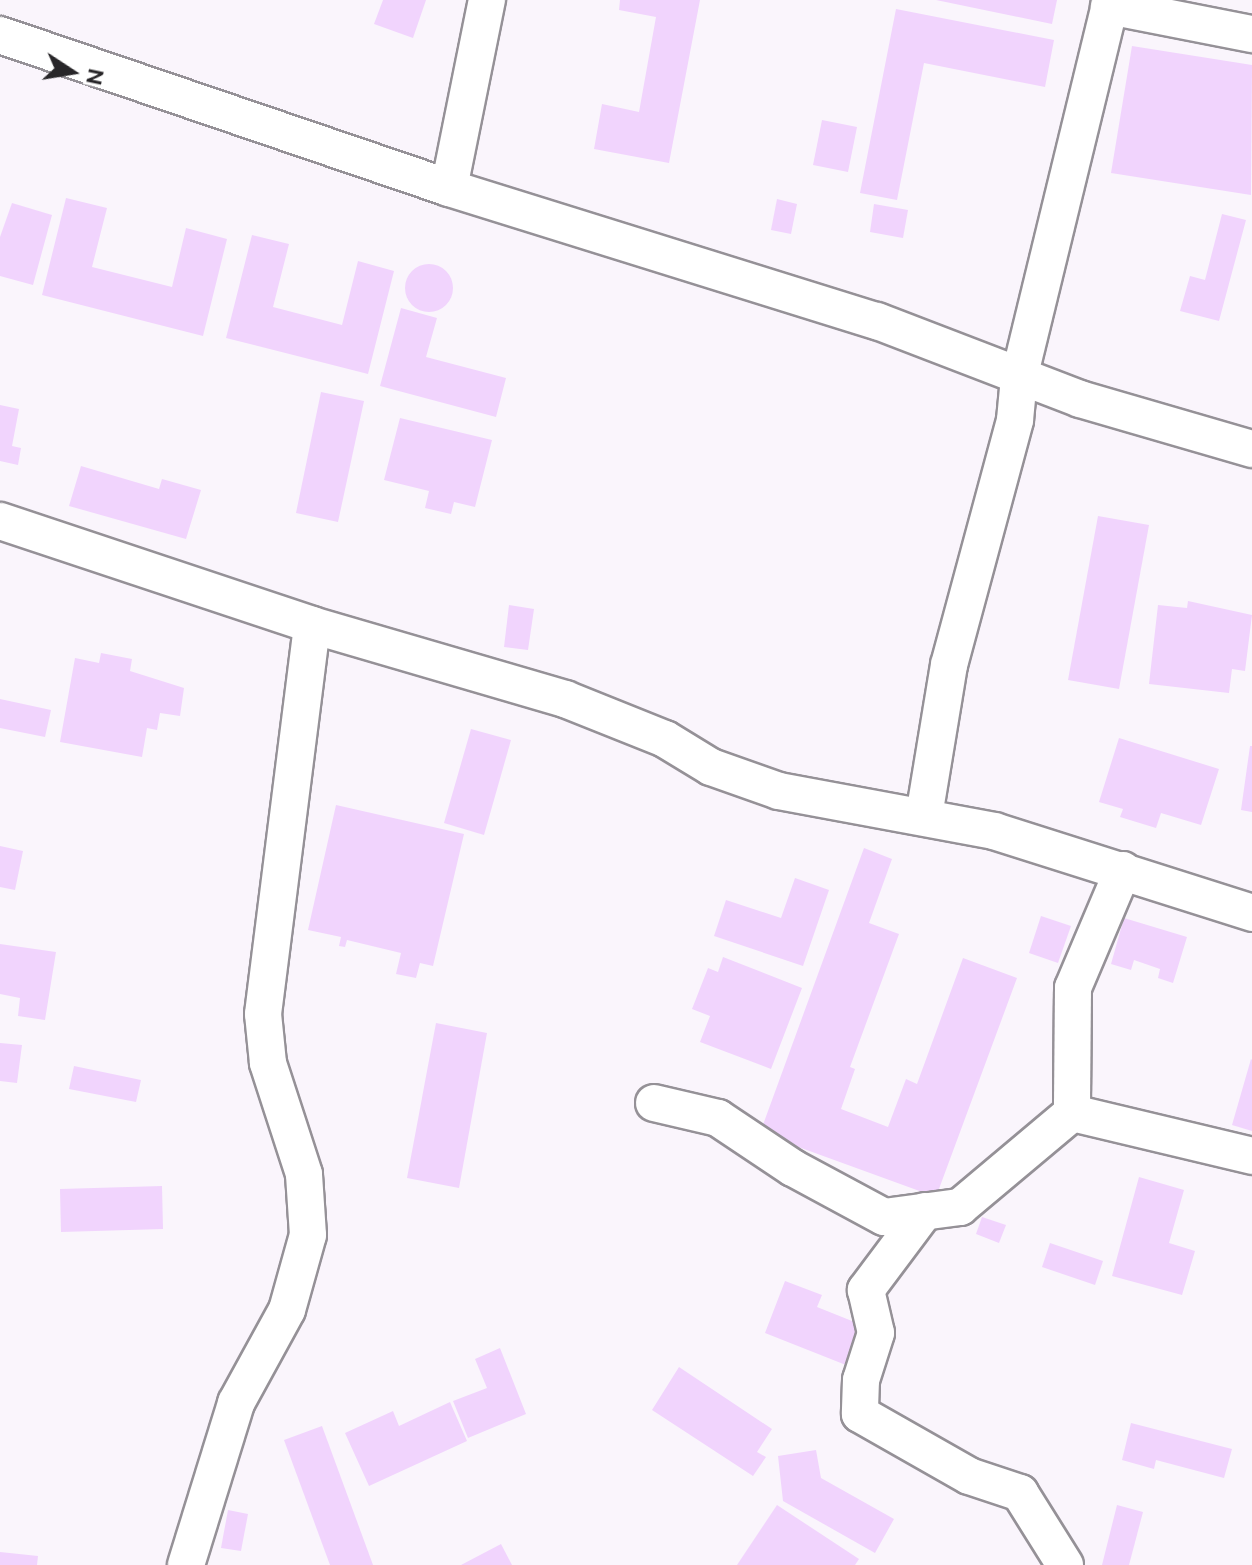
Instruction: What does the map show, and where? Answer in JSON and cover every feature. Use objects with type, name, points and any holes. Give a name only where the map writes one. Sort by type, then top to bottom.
[{"type":"street","points":[[449,188],[487,0]]},
{"type":"street","points":[[924,816],[949,665],[1015,420],[1019,378],[1110,3],[1252,34]]},
{"type":"street","points":[[0,35],[449,188],[877,321],[1019,378],[1252,449]]},
{"type":"street","points":[[0,521],[312,625],[622,719],[711,767],[779,791],[924,816],[1123,870],[1252,913]]},
{"type":"street","points":[[186,1565],[236,1403],[287,1310],[308,1235],[304,1174],[268,1063],[263,1014],[312,625]]},
{"type":"street","points":[[654,1103],[718,1118],[793,1168],[884,1217],[960,1207],[1072,1113],[1073,988],[1123,870]]},
{"type":"street","points":[[1072,1113],[1252,1156]]},
{"type":"street","points":[[925,1211],[866,1290],[876,1333],[861,1380],[860,1414],[969,1476],[1020,1493],[1065,1565]]},
{"type":"building","points":[[383,0],[426,0],[413,38],[374,24]]},
{"type":"building","points":[[620,0],[700,0],[669,163],[594,149],[602,104],[639,112],[656,17],[619,10]]},
{"type":"building","points":[[936,0],[1057,0],[1052,24]]},
{"type":"building","points":[[896,9],[1054,40],[1045,87],[924,63],[897,200],[860,193]]},
{"type":"building","points":[[1132,46],[1252,65],[1251,195],[1111,173]]},
{"type":"building","points":[[822,120],[857,127],[848,172],[813,165]]},
{"type":"building","points":[[66,198],[107,208],[92,267],[172,287],[186,228],[227,239],[203,336],[42,295]]},
{"type":"building","points":[[777,199],[797,204],[791,234],[771,230]]},
{"type":"building","points":[[12,203],[52,215],[33,285],[0,276],[0,237]]},
{"type":"building","points":[[874,204],[908,210],[903,238],[870,232]]},
{"type":"building","points":[[1222,214],[1246,220],[1219,321],[1180,311],[1190,276],[1205,280]]},
{"type":"building","points":[[252,235],[289,244],[273,307],[342,325],[358,261],[394,271],[368,374],[226,338]]},
{"type":"building","points":[[429,264],[446,271],[453,288],[446,305],[429,312],[412,305],[405,288],[412,271]]},
{"type":"building","points":[[401,308],[437,318],[426,357],[506,378],[496,417],[380,386]]},
{"type":"building","points":[[321,392],[364,401],[338,522],[296,513]]},
{"type":"building","points":[[0,405],[19,409],[12,446],[21,448],[18,465],[0,461]]},
{"type":"building","points":[[400,418],[492,440],[475,507],[454,502],[451,514],[425,508],[429,491],[384,480]]},
{"type":"building","points":[[81,466],[159,489],[162,479],[201,490],[186,539],[69,506]]},
{"type":"building","points":[[1098,516],[1149,525],[1119,689],[1068,680]]},
{"type":"building","points":[[1188,601],[1252,615],[1245,671],[1232,669],[1229,693],[1149,684],[1158,605],[1187,608]]},
{"type":"building","points":[[509,605],[534,609],[528,650],[504,647]]},
{"type":"building","points":[[101,653],[132,659],[130,671],[184,688],[180,716],[160,713],[157,730],[147,728],[142,757],[60,742],[75,658],[99,663]]},
{"type":"building","points":[[0,699],[51,710],[45,737],[0,728]]},
{"type":"building","points":[[471,729],[511,740],[484,835],[444,823]]},
{"type":"building","points":[[1119,738],[1219,769],[1201,825],[1161,813],[1156,828],[1120,817],[1123,809],[1099,802]]},
{"type":"building","points":[[1252,746],[1252,812],[1241,810]]},
{"type":"building","points":[[336,805],[464,834],[433,966],[420,963],[416,978],[396,974],[401,953],[347,940],[345,947],[339,946],[341,937],[308,930]]},
{"type":"building","points":[[0,846],[23,851],[15,890],[0,887]]},
{"type":"building","points":[[864,848],[892,859],[869,923],[899,934],[850,1067],[855,1069],[841,1109],[888,1127],[906,1079],[917,1084],[963,958],[1017,978],[936,1197],[760,1133]]},
{"type":"building","points":[[795,878],[829,890],[803,966],[714,936],[726,900],[781,918]]},
{"type":"building","points":[[1041,916],[1071,926],[1058,963],[1029,953]]},
{"type":"building","points":[[1124,918],[1187,937],[1173,983],[1158,978],[1160,969],[1134,960],[1131,970],[1111,964]]},
{"type":"building","points":[[0,944],[56,952],[45,1020],[18,1016],[20,998],[0,994]]},
{"type":"building","points":[[723,957],[802,988],[771,1069],[700,1042],[710,1016],[692,1009],[708,968],[718,972]]},
{"type":"building","points":[[436,1023],[487,1033],[459,1188],[407,1178]]},
{"type":"building","points":[[0,1043],[22,1045],[17,1083],[0,1081]]},
{"type":"building","points":[[1252,1060],[1252,1131],[1232,1125]]},
{"type":"building","points":[[74,1066],[141,1080],[136,1102],[69,1089]]},
{"type":"building","points":[[1139,1177],[1184,1190],[1169,1243],[1195,1251],[1182,1295],[1112,1276]]},
{"type":"building","points":[[162,1186],[163,1229],[61,1232],[60,1189]]},
{"type":"building","points":[[982,1217],[1006,1225],[999,1243],[976,1234]]},
{"type":"building","points":[[1050,1243],[1103,1261],[1095,1285],[1042,1267]]},
{"type":"building","points":[[785,1281],[822,1295],[817,1307],[872,1329],[856,1369],[765,1333]]},
{"type":"building","points":[[500,1348],[526,1414],[468,1438],[453,1401],[487,1388],[475,1359]]},
{"type":"building","points":[[679,1367],[772,1429],[757,1452],[766,1457],[753,1476],[652,1410]]},
{"type":"building","points":[[450,1402],[467,1441],[369,1486],[345,1433],[393,1411],[399,1426]]},
{"type":"building","points":[[1131,1423],[1232,1449],[1224,1478],[1156,1460],[1154,1469],[1122,1460]]},
{"type":"building","points":[[322,1426],[373,1565],[330,1565],[284,1440]]},
{"type":"building","points":[[816,1450],[821,1478],[894,1519],[875,1553],[783,1501],[778,1456]]},
{"type":"building","points":[[777,1505],[859,1559],[855,1565],[737,1565]]},
{"type":"building","points":[[1117,1505],[1143,1512],[1129,1565],[1102,1565]]},
{"type":"building","points":[[228,1510],[248,1514],[241,1551],[221,1548]]},
{"type":"building","points":[[501,1544],[512,1565],[461,1565]]},
{"type":"building","points":[[0,1552],[38,1556],[37,1565],[0,1565]]}]
